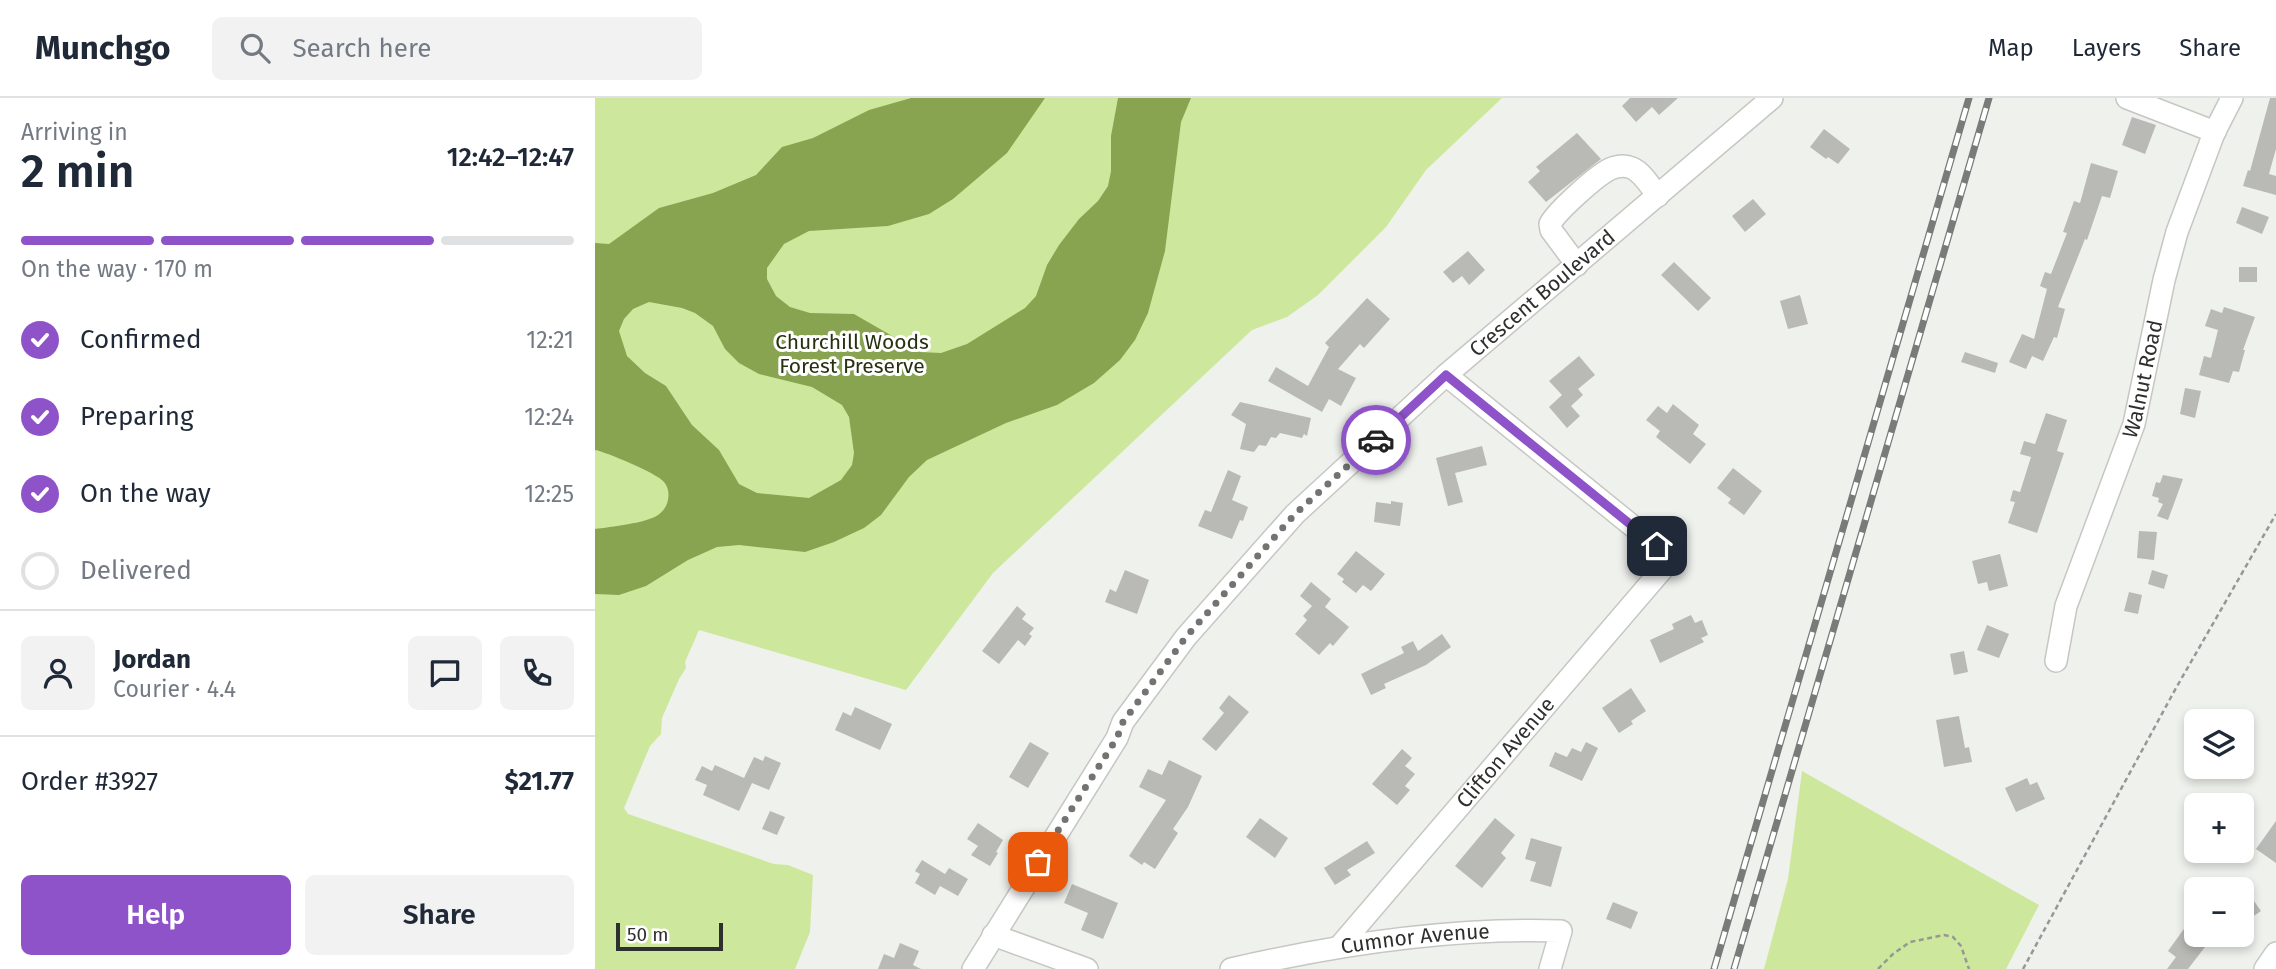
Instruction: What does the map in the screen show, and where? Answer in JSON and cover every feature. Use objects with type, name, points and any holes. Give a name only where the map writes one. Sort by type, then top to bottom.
[{"type":"street","name":"Crescent Boulevard","points":[[973,969],[1117,738],[1123,722],[1186,637],[1295,514],[1446,375],[1772,98]]},
{"type":"street","points":[[2127,98],[2215,132]]},
{"type":"street","name":"Walnut Road","points":[[2056,661],[2066,606],[2134,424],[2164,280],[2177,232],[2215,132],[2232,98]]},
{"type":"street","points":[[1577,264],[1551,230],[1550,224],[1558,212],[1608,170],[1629,167],[1641,175],[1658,196]]},
{"type":"street","name":"Clifton Avenue","points":[[1339,947],[1672,558],[1446,375]]},
{"type":"street","name":"Cumnor Avenue","points":[[1231,969],[1339,947],[1456,933],[1520,929],[1561,931],[1549,969]]},
{"type":"street","points":[[993,935],[1087,969]]},
{"type":"path","points":[[2023,969],[2176,688],[2276,514]]},
{"type":"path","points":[[1878,969],[1910,942],[1944,935],[1953,937],[1961,946],[1969,969]]},
{"type":"green space","name":"Churchill Woods Forest Preserve","points":[[595,98],[1502,98],[1426,170],[1386,227],[1318,295],[1287,317],[1252,330],[993,573],[906,690],[699,630],[685,662],[686,668],[662,718],[661,734],[650,746],[624,808],[628,814],[813,875],[810,932],[795,969],[595,969]]},
{"type":"green space","points":[[1802,771],[2039,905],[2006,969],[1764,969],[1788,879]]},
{"type":"shaded area","points":[[911,98],[1045,98],[1007,153],[953,199],[929,214],[888,226],[809,231],[784,244],[767,268],[767,279],[776,296],[790,307],[810,313],[854,314],[920,352],[941,353],[967,344],[1025,308],[1036,296],[1047,265],[1059,245],[1108,186],[1111,136],[1118,98],[1191,98],[1181,122],[1165,251],[1148,313],[1135,340],[1120,360],[1094,383],[1057,405],[1006,423],[927,460],[909,477],[881,515],[864,528],[805,552],[739,545],[717,547],[688,560],[646,586],[619,595],[595,594],[595,529],[653,518],[665,508],[669,495],[664,482],[652,473],[595,450],[595,243],[609,244],[659,208],[713,193],[756,175],[782,147],[813,138],[869,110]],"holes":[[[649,302],[695,313],[713,326],[725,349],[739,363],[759,374],[812,387],[842,405],[849,417],[854,453],[852,465],[841,480],[809,498],[757,493],[739,484],[719,450],[692,425],[666,386],[645,373],[627,356],[619,331],[624,319],[633,309]]]},
{"type":"building","points":[[1630,98],[1678,98],[1659,115],[1652,107],[1636,122],[1622,106]]},
{"type":"building","points":[[2270,98],[2276,98],[2276,149],[2269,174],[2276,176],[2276,195],[2243,186],[2248,170],[2250,171]]},
{"type":"building","points":[[2132,117],[2156,125],[2145,154],[2122,145]]},
{"type":"building","points":[[1824,129],[1850,149],[1838,164],[1810,147]]},
{"type":"building","points":[[1577,133],[1601,159],[1546,202],[1528,182],[1540,171],[1536,167]]},
{"type":"building","points":[[2091,163],[2118,171],[2110,198],[2102,196],[2087,240],[2085,239],[2058,307],[2065,309],[2057,338],[2054,337],[2043,361],[2032,356],[2026,369],[2009,362],[2022,334],[2034,339],[2047,289],[2040,286],[2045,272],[2051,274],[2067,233],[2063,232],[2074,201],[2080,203]]},
{"type":"building","points":[[1753,199],[1766,214],[1745,232],[1732,216]]},
{"type":"building","points":[[2242,207],[2269,217],[2262,234],[2236,223]]},
{"type":"building","points":[[1468,251],[1485,270],[1469,285],[1462,276],[1453,283],[1443,272]]},
{"type":"building","points":[[1674,262],[1711,298],[1698,311],[1661,275]]},
{"type":"building","points":[[2239,267],[2257,267],[2257,282],[2239,282]]},
{"type":"building","points":[[1800,295],[1808,324],[1788,329],[1780,301]]},
{"type":"building","points":[[1367,298],[1390,319],[1364,348],[1360,344],[1338,369],[1356,378],[1341,406],[1329,399],[1322,412],[1268,381],[1276,367],[1308,386],[1329,347],[1325,343]]},
{"type":"building","points":[[2224,307],[2255,317],[2243,350],[2239,372],[2233,371],[2229,383],[2199,375],[2204,356],[2211,358],[2218,330],[2205,326],[2211,309],[2222,313]]},
{"type":"building","points":[[1965,352],[1998,363],[1995,373],[1961,362]]},
{"type":"building","points":[[1579,356],[1595,375],[1578,389],[1583,395],[1571,406],[1580,416],[1567,428],[1549,407],[1562,395],[1549,381]]},
{"type":"building","points":[[2185,388],[2201,391],[2195,418],[2180,414]]},
{"type":"building","points":[[1240,402],[1311,418],[1307,436],[1304,434],[1302,438],[1280,433],[1276,438],[1271,437],[1266,446],[1259,445],[1254,452],[1240,449],[1246,424],[1231,415]]},
{"type":"building","points":[[1673,404],[1699,425],[1693,434],[1706,444],[1690,464],[1656,437],[1660,431],[1646,420],[1658,406],[1667,413]]},
{"type":"building","points":[[2046,413],[2067,420],[2057,451],[2064,453],[2037,533],[2008,523],[2015,502],[2010,501],[2013,490],[2020,492],[2031,457],[2020,454],[2024,441],[2035,444]]},
{"type":"building","points":[[1482,446],[1487,465],[1455,473],[1463,502],[1448,506],[1436,458]]},
{"type":"building","points":[[1733,468],[1762,491],[1744,515],[1728,503],[1731,499],[1717,488]]},
{"type":"building","points":[[1228,470],[1241,476],[1232,500],[1248,507],[1232,539],[1198,526],[1205,510],[1211,512]]},
{"type":"building","points":[[2163,475],[2183,479],[2168,520],[2157,516],[2163,504],[2158,502],[2159,498],[2152,496],[2156,482],[2160,483]]},
{"type":"building","points":[[1391,501],[1403,503],[1400,526],[1374,522],[1376,502],[1391,504]]},
{"type":"building","points":[[2139,531],[2157,532],[2154,560],[2137,558]]},
{"type":"building","points":[[1356,551],[1385,574],[1371,591],[1363,585],[1356,593],[1342,582],[1344,579],[1337,574]]},
{"type":"building","points":[[2000,554],[2008,586],[1989,591],[1987,582],[1978,584],[1972,561]]},
{"type":"building","points":[[1125,570],[1149,580],[1137,614],[1105,602],[1110,589],[1116,592]]},
{"type":"building","points":[[2152,570],[2168,575],[2164,589],[2148,584]]},
{"type":"building","points":[[1311,582],[1331,599],[1325,607],[1349,627],[1333,646],[1330,643],[1319,655],[1295,634],[1307,620],[1303,616],[1312,606],[1300,596]]},
{"type":"building","points":[[2129,592],[2142,595],[2138,614],[2124,611]]},
{"type":"building","points":[[1017,606],[1026,614],[1022,619],[1034,628],[1029,634],[1032,636],[1025,646],[1018,640],[999,664],[982,651]]},
{"type":"building","points":[[1691,615],[1695,623],[1702,620],[1708,635],[1701,638],[1704,642],[1660,663],[1650,640],[1674,629],[1672,624]]},
{"type":"building","points":[[1987,625],[2009,634],[1999,658],[1977,650]]},
{"type":"building","points":[[1442,634],[1451,647],[1426,665],[1384,684],[1386,688],[1371,695],[1361,674],[1404,653],[1401,647],[1413,641],[1418,651]]},
{"type":"building","points":[[1964,651],[1968,672],[1954,675],[1950,654]]},
{"type":"building","points":[[1631,688],[1646,711],[1619,733],[1602,708]]},
{"type":"building","points":[[1229,695],[1249,712],[1216,751],[1202,739],[1224,713],[1219,708]]},
{"type":"building","points":[[855,707],[892,724],[880,750],[835,730],[843,712],[851,716]]},
{"type":"building","points":[[1959,716],[1965,748],[1969,747],[1972,762],[1944,767],[1936,720]]},
{"type":"building","points":[[1030,742],[1049,753],[1028,788],[1009,777]]},
{"type":"building","points":[[1586,742],[1598,748],[1582,781],[1549,766],[1555,752],[1567,757],[1572,748],[1581,752]]},
{"type":"building","points":[[1402,749],[1412,758],[1405,766],[1415,774],[1405,786],[1410,790],[1397,805],[1372,784]]},
{"type":"building","points":[[765,756],[781,763],[769,790],[752,783],[739,811],[703,795],[707,785],[695,780],[702,766],[712,771],[715,765],[744,778],[754,757],[763,761]]},
{"type":"building","points":[[1169,760],[1202,776],[1188,807],[1173,829],[1178,833],[1155,869],[1144,862],[1142,865],[1129,856],[1166,800],[1139,787],[1148,769],[1162,775]]},
{"type":"building","points":[[2027,778],[2030,785],[2037,782],[2045,799],[2016,812],[2005,788]]},
{"type":"building","points":[[770,811],[785,817],[777,835],[762,829]]},
{"type":"building","points":[[1260,818],[1288,838],[1275,858],[1246,837]]},
{"type":"building","points":[[1495,818],[1515,835],[1501,853],[1506,858],[1482,888],[1455,866]]},
{"type":"building","points":[[2276,821],[2276,863],[2256,849]]},
{"type":"building","points":[[978,823],[1003,840],[990,866],[971,855],[978,846],[967,839]]},
{"type":"building","points":[[1531,838],[1562,847],[1551,887],[1530,881],[1536,862],[1525,859]]},
{"type":"building","points":[[1367,841],[1375,853],[1347,870],[1351,875],[1335,885],[1324,868]]},
{"type":"building","points":[[922,860],[945,874],[949,868],[968,879],[958,896],[940,886],[935,895],[915,883],[920,874],[915,871]]},
{"type":"building","points":[[1072,884],[1118,903],[1103,939],[1081,930],[1088,913],[1064,903]]},
{"type":"building","points":[[2254,901],[2261,911],[2254,916]]},
{"type":"building","points":[[1613,902],[1638,912],[1631,929],[1606,919]]},
{"type":"building","points":[[2184,929],[2184,947],[2205,947],[2188,969],[2167,969],[2176,957],[2168,951]]},
{"type":"building","points":[[900,943],[919,951],[913,965],[921,969],[878,969],[884,954],[894,958]]},
{"type":"railway","points":[[1714,969],[1969,98]]},
{"type":"railway","points":[[1734,969],[1989,98]]},
{"type":"way so far","points":[[1038,862],[1117,738],[1123,722],[1186,637],[1295,514],[1376,440]]},
{"type":"route","points":[[1376,440],[1446,375],[1657,546]]}]
